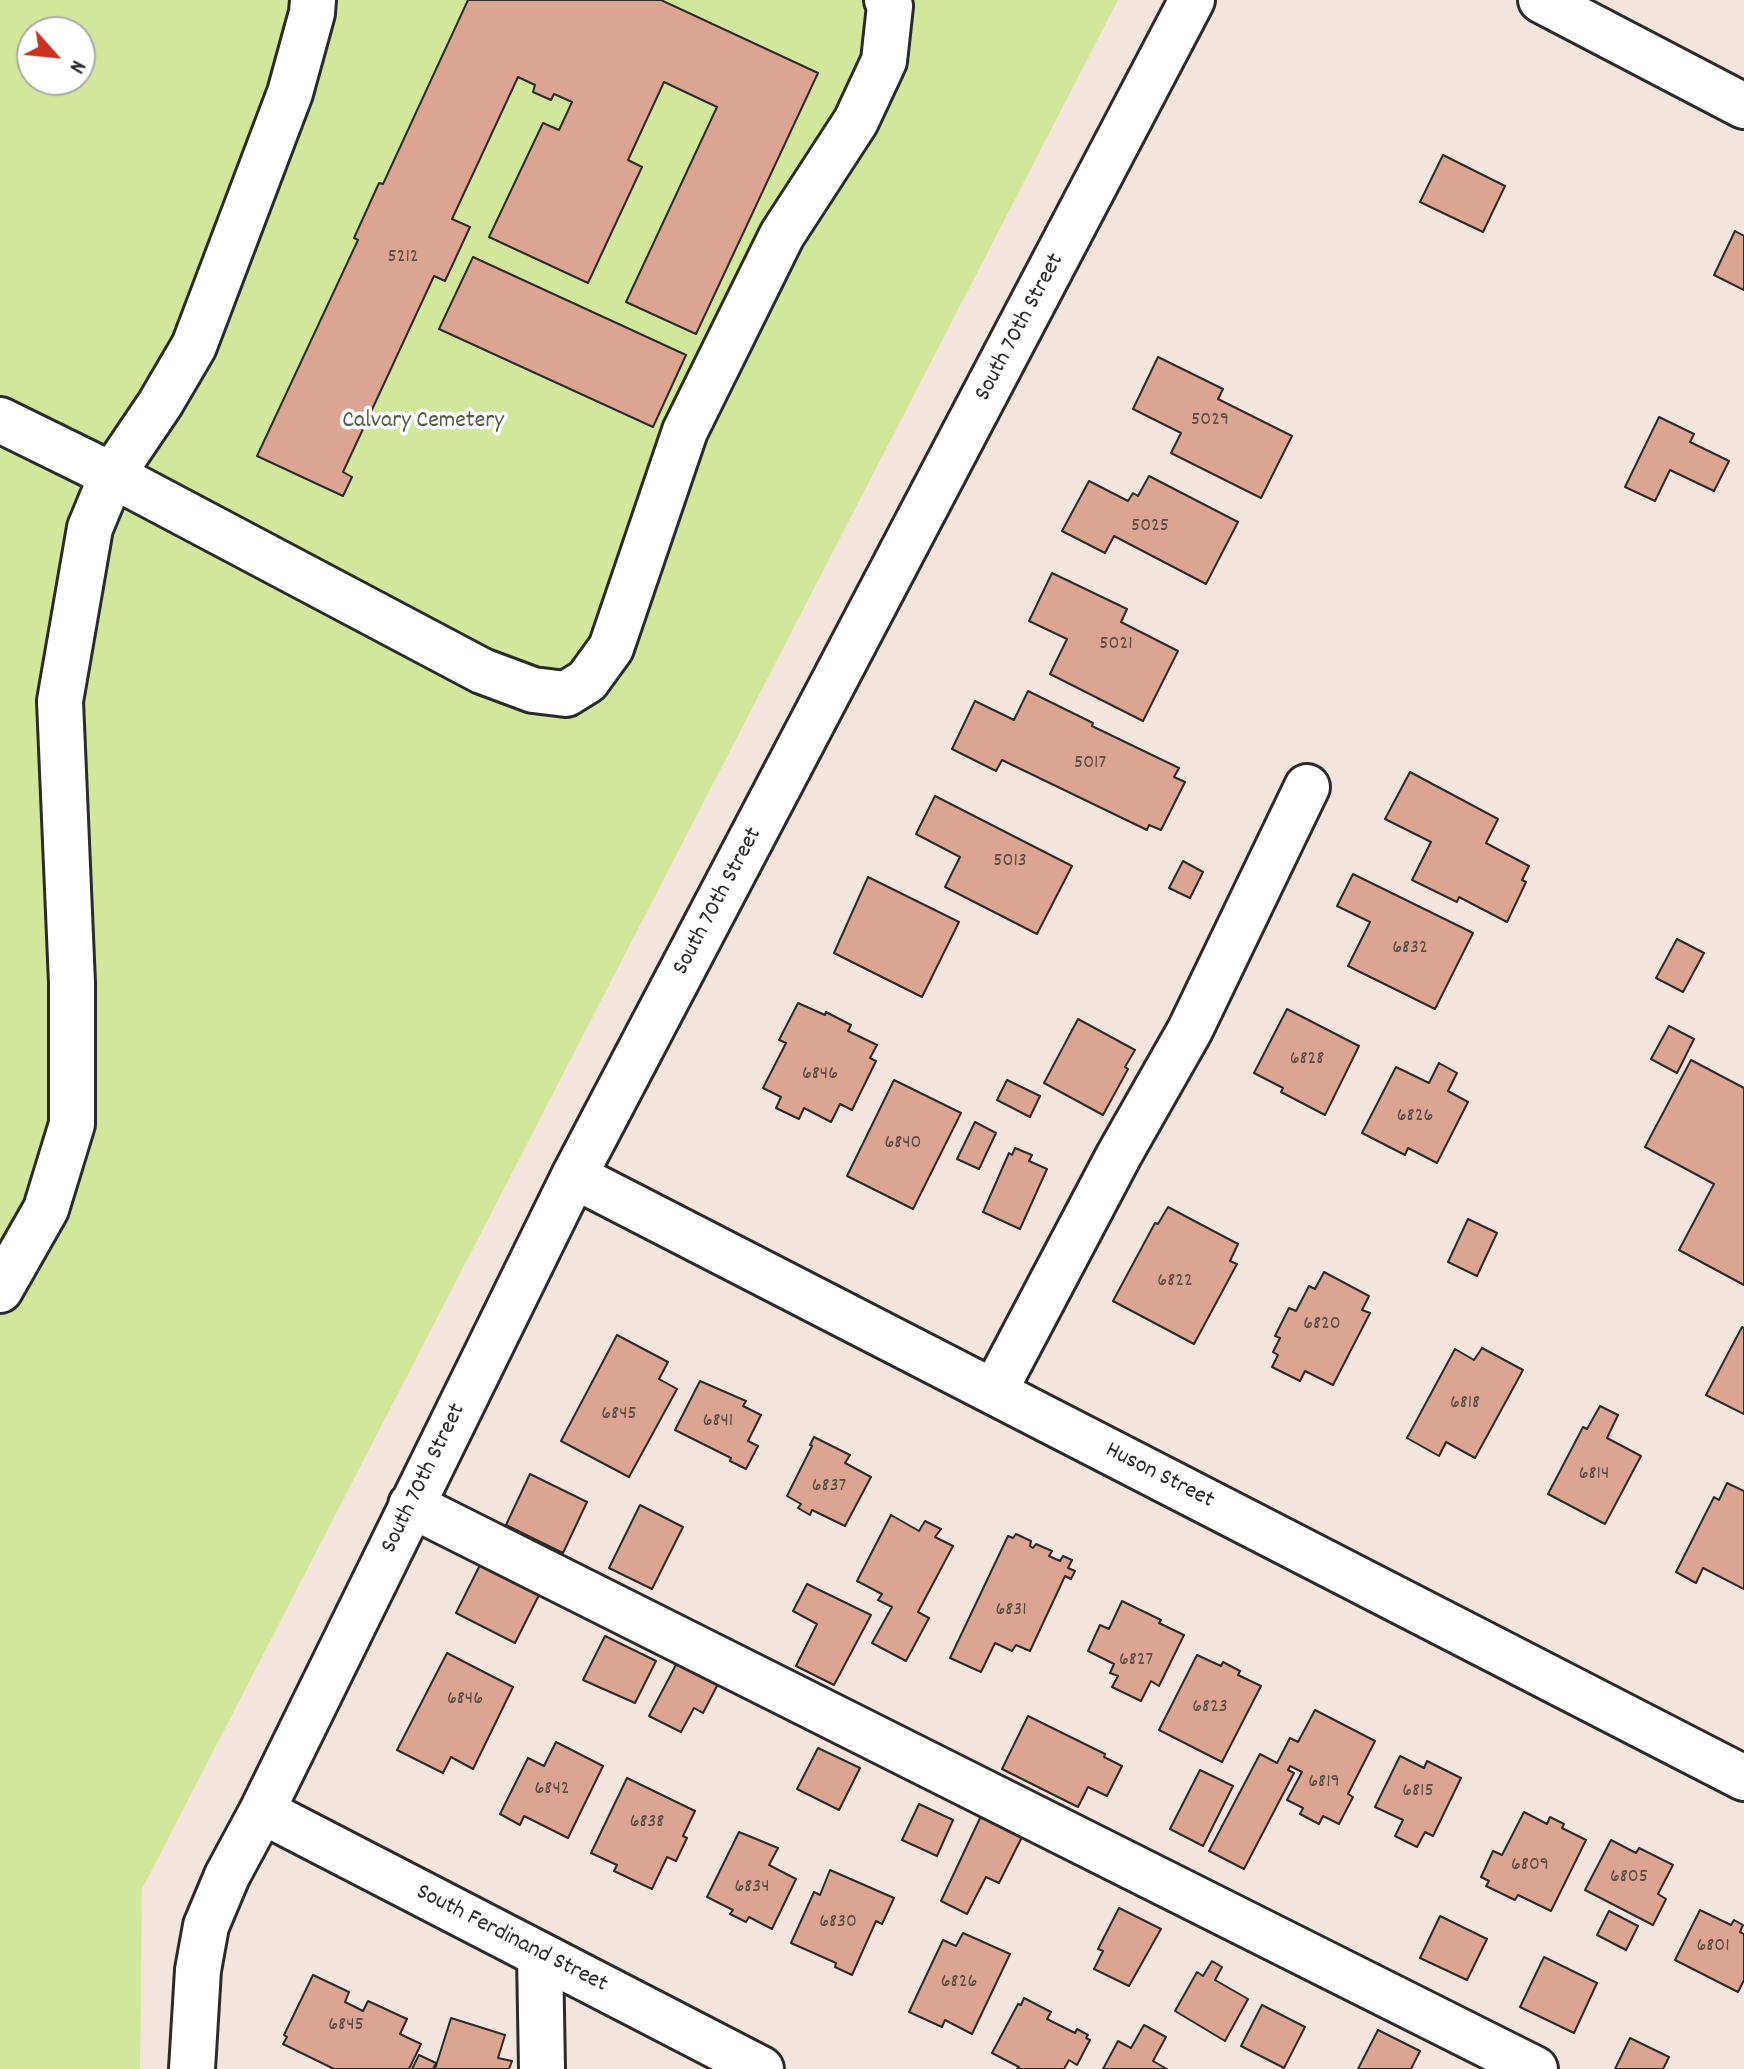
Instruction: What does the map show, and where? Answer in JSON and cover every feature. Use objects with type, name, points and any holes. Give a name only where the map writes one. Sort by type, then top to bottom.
[{"type":"street","points":[[0,1290],[46,1209],[72,1124],[72,983],[60,701],[90,528],[112,475],[160,404],[194,346],[290,93],[313,0]]},
{"type":"street","points":[[0,420],[112,475],[482,671],[533,690],[566,694],[587,681],[611,648],[692,417],[782,235],[856,121],[884,61],[890,6],[887,0]]},
{"type":"street","name":"South 70th Street","points":[[192,2069],[198,1970],[206,1926],[227,1876],[262,1811],[574,1176],[1192,0]]},
{"type":"street","points":[[1541,0],[1744,106]]},
{"type":"street","points":[[994,1392],[1119,1155],[1190,1030],[1307,787]]},
{"type":"street","name":"Huson Street","points":[[574,1176],[1744,1778]]},
{"type":"street","points":[[411,1505],[1535,2069]]},
{"type":"street","name":"South Ferdinand Street","points":[[262,1811],[761,2069]]},
{"type":"street","points":[[540,1955],[542,2069]]},
{"type":"green space","name":"Calvary Cemetery","points":[[0,0],[1118,0],[142,1889],[140,2069],[0,2069]]},
{"type":"building","points":[[468,0],[661,0],[818,73],[696,334],[626,302],[717,107],[664,82],[628,160],[642,167],[588,283],[489,237],[543,123],[559,130],[572,102],[554,94],[551,100],[533,92],[535,85],[518,77],[452,219],[470,227],[445,281],[434,276],[343,472],[352,477],[343,496],[257,456],[358,240],[354,238],[379,183],[383,184]]},
{"type":"building","points":[[1443,155],[1505,186],[1483,232],[1420,202]]},
{"type":"building","points":[[1735,231],[1744,236],[1744,290],[1714,275]]},
{"type":"building","points":[[473,257],[686,355],[653,427],[439,329]]},
{"type":"building","points":[[1158,357],[1223,389],[1218,399],[1292,436],[1261,498],[1171,453],[1181,433],[1133,409]]},
{"type":"building","points":[[1659,417],[1694,434],[1690,442],[1729,461],[1714,491],[1670,470],[1655,501],[1625,487]]},
{"type":"building","points":[[1149,476],[1238,522],[1206,584],[1114,536],[1105,553],[1062,531],[1089,481],[1128,501],[1133,493],[1138,496]]},
{"type":"building","points":[[1052,573],[1127,609],[1121,622],[1178,651],[1143,721],[1050,674],[1067,639],[1029,621]]},
{"type":"building","points":[[1028,691],[1179,768],[1174,777],[1185,782],[1161,830],[1149,825],[1147,830],[1002,760],[996,771],[952,749],[975,701],[1014,720]]},
{"type":"building","points":[[1410,772],[1498,819],[1486,843],[1529,866],[1522,880],[1526,882],[1507,922],[1459,897],[1457,902],[1412,880],[1431,842],[1385,819]]},
{"type":"building","points":[[935,796],[1072,866],[1037,934],[945,887],[960,857],[916,834]]},
{"type":"building","points":[[1183,861],[1203,872],[1190,898],[1169,888]]},
{"type":"building","points":[[1353,874],[1473,933],[1435,1009],[1348,966],[1370,922],[1337,906]]},
{"type":"building","points":[[868,877],[959,922],[922,997],[834,953]]},
{"type":"building","points":[[1677,939],[1704,953],[1683,992],[1656,978]]},
{"type":"building","points":[[798,1003],[825,1015],[826,1012],[851,1025],[848,1031],[877,1045],[870,1058],[876,1061],[852,1110],[840,1104],[831,1122],[804,1108],[799,1119],[776,1108],[781,1097],[763,1088],[786,1043],[779,1040]]},
{"type":"building","points":[[1287,1009],[1359,1046],[1325,1115],[1281,1092],[1283,1088],[1254,1073]]},
{"type":"building","points":[[1078,1019],[1135,1050],[1103,1115],[1044,1083]]},
{"type":"building","points":[[1669,1026],[1694,1039],[1677,1073],[1651,1059]]},
{"type":"building","points":[[1691,1060],[1744,1088],[1744,1285],[1679,1250],[1714,1184],[1645,1147]]},
{"type":"building","points":[[1439,1063],[1457,1073],[1448,1091],[1468,1102],[1437,1163],[1408,1148],[1405,1155],[1362,1133],[1396,1067],[1429,1083]]},
{"type":"building","points":[[894,1080],[961,1113],[913,1209],[847,1176]]},
{"type":"building","points":[[1007,1080],[1040,1096],[1030,1117],[997,1100]]},
{"type":"building","points":[[975,1122],[996,1133],[979,1169],[957,1159]]},
{"type":"building","points":[[1015,1148],[1032,1155],[1029,1161],[1047,1169],[1020,1229],[983,1212],[1009,1153],[1012,1155]]},
{"type":"building","points":[[1168,1207],[1238,1244],[1230,1261],[1237,1264],[1194,1344],[1113,1301],[1155,1223],[1158,1224]]},
{"type":"building","points":[[1468,1219],[1497,1233],[1477,1276],[1448,1262]]},
{"type":"building","points":[[1324,1272],[1369,1296],[1362,1310],[1370,1313],[1333,1385],[1305,1371],[1300,1381],[1272,1367],[1278,1355],[1273,1352],[1280,1338],[1275,1336],[1289,1308],[1296,1311],[1309,1286],[1315,1289]]},
{"type":"building","points":[[1744,1328],[1744,1414],[1706,1395]]},
{"type":"building","points":[[617,1335],[668,1362],[659,1379],[677,1389],[629,1477],[561,1441]]},
{"type":"building","points":[[1482,1348],[1523,1370],[1475,1458],[1446,1442],[1439,1456],[1407,1438],[1455,1349],[1474,1360]]},
{"type":"building","points":[[700,1381],[746,1401],[743,1406],[761,1415],[748,1441],[758,1446],[746,1469],[730,1461],[731,1458],[675,1430]]},
{"type":"building","points":[[1600,1406],[1618,1415],[1607,1438],[1641,1456],[1605,1524],[1548,1494],[1583,1427],[1587,1429]]},
{"type":"building","points":[[814,1437],[850,1455],[845,1463],[871,1477],[845,1526],[812,1510],[810,1515],[798,1508],[801,1504],[787,1496]]},
{"type":"building","points":[[530,1474],[587,1502],[563,1553],[506,1525]]},
{"type":"building","points":[[1727,1483],[1744,1491],[1744,1589],[1703,1568],[1696,1583],[1676,1572],[1714,1497],[1719,1500]]},
{"type":"building","points":[[640,1505],[683,1527],[652,1589],[609,1568]]},
{"type":"building","points":[[891,1515],[919,1531],[925,1521],[941,1529],[935,1537],[953,1546],[918,1612],[929,1618],[906,1661],[872,1643],[892,1607],[878,1600],[882,1594],[857,1581]]},
{"type":"building","points":[[1016,1534],[1031,1541],[1033,1548],[1036,1544],[1052,1551],[1049,1556],[1060,1561],[1063,1556],[1072,1560],[1068,1568],[1075,1571],[1071,1579],[1065,1576],[1030,1651],[1016,1645],[1012,1651],[995,1643],[981,1672],[950,1658],[1008,1536],[1013,1538]]},
{"type":"building","points":[[481,1563],[540,1593],[515,1643],[456,1613]]},
{"type":"building","points":[[807,1584],[871,1615],[834,1685],[796,1666],[817,1624],[793,1611]]},
{"type":"building","points":[[1122,1601],[1184,1635],[1159,1686],[1151,1681],[1141,1701],[1112,1687],[1118,1676],[1110,1673],[1114,1664],[1088,1651],[1100,1625],[1109,1629]]},
{"type":"building","points":[[605,1636],[656,1661],[635,1703],[583,1680]]},
{"type":"building","points":[[447,1653],[513,1687],[473,1769],[451,1757],[443,1773],[397,1750]]},
{"type":"building","points":[[1197,1655],[1221,1666],[1223,1662],[1240,1671],[1238,1675],[1261,1686],[1222,1762],[1159,1730]]},
{"type":"building","points":[[678,1661],[719,1682],[703,1713],[694,1708],[681,1732],[649,1716]]},
{"type":"building","points":[[1315,1710],[1375,1741],[1348,1794],[1353,1797],[1339,1824],[1323,1816],[1319,1824],[1300,1814],[1303,1808],[1287,1800],[1302,1772],[1290,1766],[1288,1770],[1294,1773],[1244,1869],[1209,1851],[1260,1754],[1277,1763],[1290,1738],[1298,1742]]},
{"type":"building","points":[[1028,1716],[1105,1754],[1104,1757],[1122,1766],[1107,1796],[1088,1787],[1078,1807],[1002,1769]]},
{"type":"building","points":[[556,1742],[603,1766],[568,1838],[524,1816],[520,1825],[500,1814],[528,1758],[544,1766]]},
{"type":"building","points":[[818,1748],[860,1768],[839,1810],[797,1789]]},
{"type":"building","points":[[1400,1756],[1424,1768],[1427,1761],[1461,1778],[1433,1836],[1425,1832],[1417,1847],[1395,1836],[1403,1820],[1375,1807]]},
{"type":"building","points":[[1200,1770],[1233,1786],[1203,1846],[1170,1829]]},
{"type":"building","points":[[627,1778],[695,1811],[676,1861],[667,1857],[652,1889],[614,1871],[617,1865],[591,1853]]},
{"type":"building","points":[[919,1804],[953,1820],[937,1856],[902,1840]]},
{"type":"building","points":[[1524,1812],[1547,1824],[1550,1817],[1564,1824],[1562,1828],[1586,1840],[1551,1911],[1518,1895],[1515,1900],[1486,1886],[1489,1881],[1481,1877],[1493,1851],[1502,1855]]},
{"type":"building","points":[[982,1814],[1023,1835],[999,1883],[986,1877],[967,1914],[941,1901]]},
{"type":"building","points":[[739,1832],[778,1848],[769,1865],[796,1879],[772,1929],[749,1917],[746,1922],[730,1914],[733,1910],[707,1897]]},
{"type":"building","points":[[1611,1840],[1636,1853],[1639,1848],[1673,1865],[1658,1894],[1666,1899],[1653,1925],[1585,1890]]},
{"type":"building","points":[[830,1870],[894,1898],[882,1924],[876,1921],[852,1975],[835,1967],[836,1963],[791,1943],[814,1892],[820,1895]]},
{"type":"building","points":[[1119,1908],[1161,1929],[1129,1986],[1094,1969],[1103,1951],[1098,1949]]},
{"type":"building","points":[[1700,1910],[1731,1925],[1734,1920],[1743,1925],[1740,1932],[1744,1934],[1744,1980],[1738,1992],[1675,1960]]},
{"type":"building","points":[[1609,1911],[1638,1926],[1626,1950],[1597,1935]]},
{"type":"building","points":[[1440,1916],[1487,1939],[1467,1980],[1420,1958]]},
{"type":"building","points":[[963,1933],[1010,1954],[972,2034],[945,2020],[942,2027],[909,2012],[943,1940],[956,1946]]},
{"type":"building","points":[[1544,1957],[1597,1983],[1574,2033],[1520,2007]]},
{"type":"building","points":[[1212,1961],[1222,1967],[1215,1980],[1248,1999],[1225,2041],[1175,2011],[1197,1972],[1203,1976]]},
{"type":"building","points":[[313,1975],[349,1992],[345,2002],[363,2011],[368,2001],[407,2019],[400,2034],[421,2044],[409,2069],[334,2069],[283,2044],[287,2037],[284,2035]]},
{"type":"building","points":[[1024,1998],[1051,2012],[1047,2019],[1075,2033],[1077,2029],[1088,2035],[1086,2038],[1090,2040],[1077,2065],[1069,2060],[1064,2069],[1017,2069],[1019,2067],[992,2053]]},
{"type":"building","points":[[1262,2005],[1305,2027],[1284,2068],[1241,2046]]},
{"type":"building","points":[[451,2018],[505,2035],[498,2058],[512,2061],[509,2069],[435,2069]]},
{"type":"building","points":[[1144,2025],[1166,2037],[1153,2061],[1167,2069],[1103,2069],[1118,2041],[1131,2048]]},
{"type":"building","points":[[1378,2030],[1420,2051],[1411,2069],[1358,2069]]},
{"type":"building","points":[[1630,2038],[1669,2057],[1663,2069],[1615,2069]]},
{"type":"building","points":[[419,2055],[436,2063],[433,2069],[412,2069]]}]
